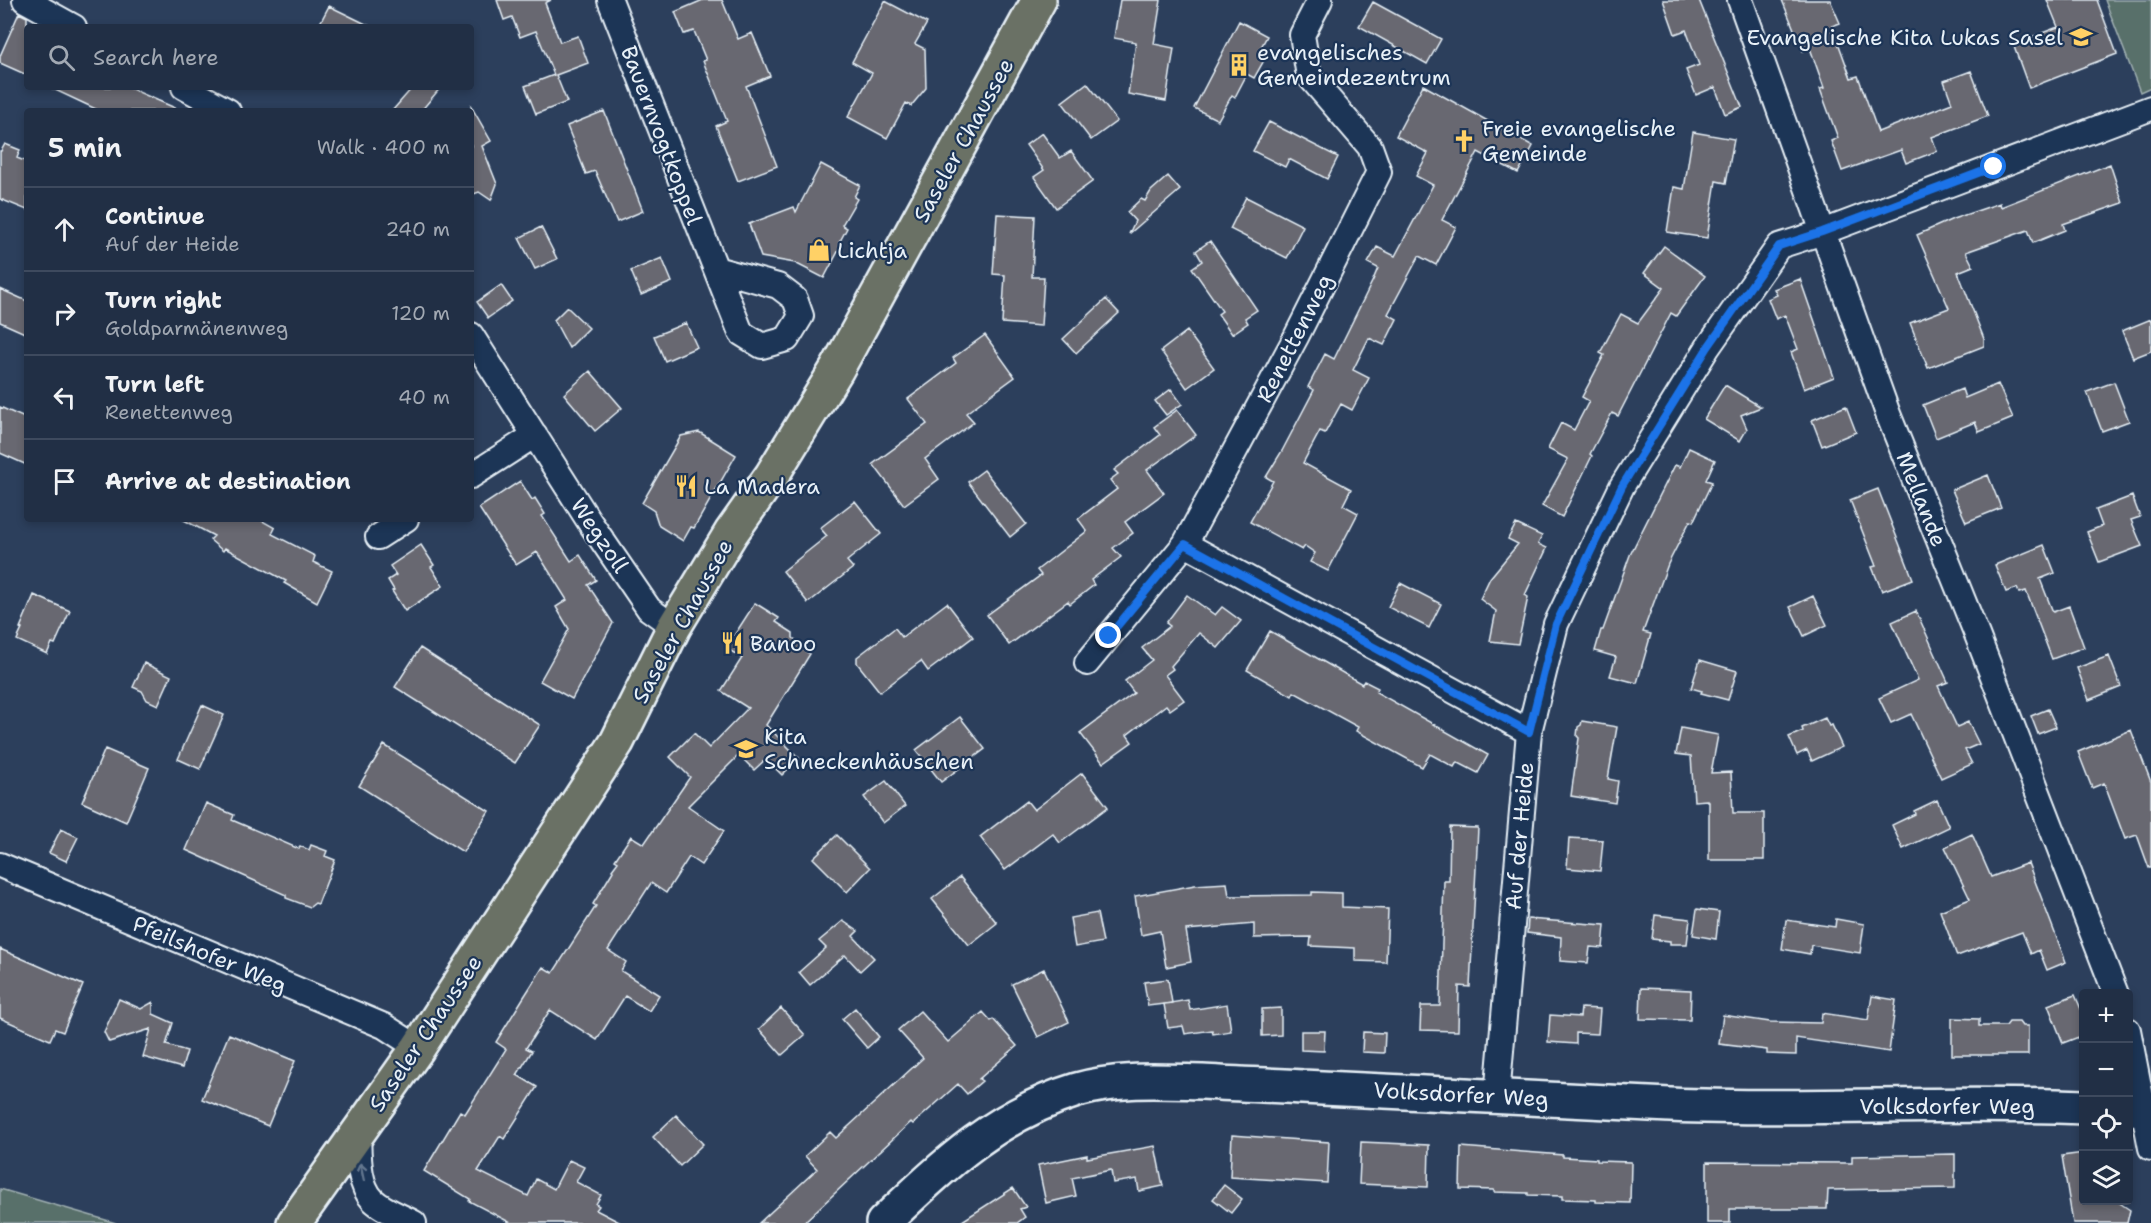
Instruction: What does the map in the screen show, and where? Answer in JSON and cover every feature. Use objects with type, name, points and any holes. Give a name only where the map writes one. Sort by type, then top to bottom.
[{"type":"main road","name":"Saseler Chaussee","points":[[294,1223],[418,1048],[617,742],[674,627],[731,533],[772,475],[837,369],[1039,0]]},
{"type":"street","points":[[25,0],[69,24]]},
{"type":"street","name":"Bauernvogtkoppel","points":[[610,0],[716,269]]},
{"type":"street","name":"Renettenweg","points":[[1087,663],[1185,544],[1296,337],[1378,172],[1370,147],[1309,75],[1302,35],[1320,0]]},
{"type":"street","name":"Mellande","points":[[1740,0],[1888,414],[1977,634],[2114,989]]},
{"type":"street","points":[[190,90],[222,108]]},
{"type":"street","name":"Auf der Heide","points":[[1497,1096],[1529,732],[1556,624],[1622,486],[1708,347],[1779,246],[1822,232],[2151,108]]},
{"type":"street","name":"Wegzoll","points":[[474,340],[589,521],[649,609],[674,627]]},
{"type":"street","points":[[474,474],[535,435]]},
{"type":"street","points":[[378,537],[401,522]]},
{"type":"street","points":[[1185,544],[1529,732]]},
{"type":"street","name":"Pfeilshofer Weg","points":[[0,865],[384,1026],[418,1048]]},
{"type":"street","points":[[2130,1043],[2151,1148]]},
{"type":"street","name":"Volksdorfer Weg","points":[[883,1223],[938,1171],[983,1135],[1038,1105],[1078,1090],[1139,1081],[1698,1106],[2079,1107]]},
{"type":"street","points":[[358,1132],[361,1171],[370,1196],[380,1205],[414,1223]]},
{"type":"green space","points":[[2105,0],[2151,0],[2151,87],[2140,92]]},
{"type":"green space","points":[[0,1189],[116,1223],[0,1223]]},
{"type":"building","points":[[497,0],[551,0],[545,3],[560,42],[578,36],[588,63],[556,75],[567,102],[536,114],[525,86],[554,75],[536,31],[520,37],[512,17],[504,20]]},
{"type":"building","points":[[703,0],[722,0],[738,39],[752,33],[770,76],[746,86],[777,166],[738,181],[716,126],[727,121],[703,61],[706,60],[694,31],[684,34],[675,12]]},
{"type":"building","points":[[1120,0],[1161,0],[1154,44],[1174,48],[1166,101],[1128,94],[1136,42],[1114,38]]},
{"type":"building","points":[[1663,0],[1699,0],[1742,107],[1725,114],[1715,87],[1696,95],[1686,70],[1699,65],[1686,30],[1675,34]]},
{"type":"building","points":[[1782,0],[1830,0],[1840,23],[1832,26],[1851,78],[1858,76],[1878,132],[1952,103],[1944,81],[1971,71],[1988,116],[1932,137],[1937,151],[1906,163],[1901,150],[1842,171],[1831,141],[1838,138],[1820,89],[1824,88],[1810,48],[1803,51]]},
{"type":"building","name":"Evangelische Kita Lukas Sasel","points":[[2047,0],[2097,0],[2117,54],[2029,88],[2013,44],[2058,27]]},
{"type":"building","points":[[885,1],[927,23],[915,44],[925,49],[926,88],[911,106],[906,103],[887,138],[848,117],[872,73],[852,62]]},
{"type":"building","points":[[1373,2],[1441,39],[1427,64],[1359,26]]},
{"type":"building","points":[[329,6],[366,24],[320,24]]},
{"type":"building","points":[[19,13],[27,17],[27,24],[24,24],[24,74],[0,63],[0,56]]},
{"type":"building","name":"evangelisches Gemeindezentrum","points":[[1239,21],[1267,36],[1259,51],[1267,55],[1254,78],[1247,74],[1235,97],[1232,95],[1218,120],[1194,108]]},
{"type":"building","points":[[1087,83],[1117,121],[1091,140],[1062,102]]},
{"type":"building","points":[[1423,85],[1533,146],[1518,173],[1478,152],[1442,220],[1456,227],[1436,265],[1419,256],[1388,314],[1397,319],[1384,345],[1369,338],[1353,370],[1369,378],[1352,410],[1341,404],[1325,433],[1320,431],[1303,463],[1351,489],[1343,505],[1358,513],[1328,571],[1310,562],[1315,553],[1305,546],[1302,550],[1250,522],[1273,481],[1266,477],[1314,390],[1308,387],[1325,354],[1334,359],[1373,280],[1378,268],[1368,263],[1377,247],[1395,256],[1433,185],[1416,176],[1428,153],[1396,136]]},
{"type":"building","points":[[55,90],[134,90],[175,108],[94,108]]},
{"type":"building","points":[[410,90],[438,90],[424,108],[395,108]]},
{"type":"building","points":[[474,111],[491,141],[482,146],[497,184],[491,200],[479,192],[474,194]]},
{"type":"building","points":[[604,111],[643,211],[617,222],[595,171],[586,174],[567,126]]},
{"type":"building","points":[[1269,122],[1338,157],[1327,179],[1289,159],[1285,167],[1253,151]]},
{"type":"building","points":[[1693,132],[1734,139],[1726,183],[1716,181],[1707,238],[1667,232],[1674,187],[1684,189]]},
{"type":"building","points":[[1042,133],[1060,158],[1071,151],[1093,181],[1056,208],[1034,177],[1044,170],[1026,145]]},
{"type":"building","points":[[5,144],[20,150],[17,158],[24,161],[24,209],[0,199],[1,151]]},
{"type":"building","points":[[821,164],[860,185],[854,197],[857,199],[842,225],[847,228],[839,243],[842,244],[824,278],[795,263],[761,257],[749,224],[794,207],[796,212]]},
{"type":"building","points":[[2110,164],[2123,203],[2063,224],[2065,230],[2033,243],[2028,230],[1966,252],[1973,266],[1958,272],[1984,339],[1984,346],[1928,368],[1910,323],[1949,308],[1917,235],[1953,219],[2000,203],[2001,207]]},
{"type":"building","points":[[1168,176],[1180,190],[1129,234],[1135,221],[1127,212],[1141,199],[1145,201],[1151,191]]},
{"type":"building","points":[[1246,197],[1303,226],[1287,258],[1230,229]]},
{"type":"building","points":[[997,214],[1035,216],[1032,277],[1044,277],[1041,326],[1002,323],[1005,275],[993,274]]},
{"type":"building","points":[[541,227],[557,259],[535,269],[519,238]]},
{"type":"building","points":[[1210,241],[1257,310],[1245,318],[1248,323],[1232,334],[1218,314],[1222,311],[1192,268],[1202,261],[1196,251]]},
{"type":"building","points":[[1664,246],[1705,276],[1676,316],[1671,313],[1618,416],[1612,413],[1590,454],[1592,456],[1562,517],[1542,506],[1568,459],[1548,449],[1561,423],[1574,430],[1589,401],[1582,397],[1604,355],[1600,353],[1621,314],[1638,323],[1664,288],[1644,273]]},
{"type":"building","points":[[662,258],[672,282],[641,295],[631,271]]},
{"type":"building","points":[[1800,279],[1834,377],[1804,389],[1791,352],[1798,349],[1785,315],[1776,319],[1768,299],[1777,295],[1774,289]]},
{"type":"building","points":[[501,285],[512,301],[488,318],[477,302]]},
{"type":"building","points":[[0,289],[24,300],[24,333],[0,322]]},
{"type":"building","points":[[1106,299],[1119,313],[1076,353],[1063,339]]},
{"type":"building","points":[[567,307],[589,328],[569,348],[554,320]]},
{"type":"building","points":[[2151,319],[2151,351],[2133,358],[2122,331]]},
{"type":"building","points":[[686,323],[697,347],[665,361],[654,336]]},
{"type":"building","points":[[1187,331],[1214,368],[1187,388],[1161,351]]},
{"type":"building","points":[[985,335],[1015,377],[966,413],[974,422],[925,459],[939,479],[904,505],[873,464],[927,424],[908,399],[956,363],[953,358]]},
{"type":"building","points":[[590,371],[622,408],[595,431],[564,394]]},
{"type":"building","points":[[2114,382],[2129,421],[2102,431],[2087,392]]},
{"type":"building","points":[[1998,384],[2013,418],[1979,432],[1975,422],[1936,438],[1923,405],[1962,389],[1965,398]]},
{"type":"building","points":[[1725,385],[1761,407],[1741,415],[1747,429],[1740,441],[1704,419]]},
{"type":"building","points":[[1171,389],[1182,404],[1166,415],[1155,401]]},
{"type":"building","points":[[1846,406],[1856,432],[1822,446],[1812,420]]},
{"type":"building","points":[[0,407],[24,418],[24,464],[0,453]]},
{"type":"building","points":[[1177,410],[1196,435],[1147,470],[1164,493],[1125,522],[1133,533],[1113,548],[1121,557],[1091,580],[1094,585],[1070,604],[1068,601],[1009,645],[987,615],[1041,575],[1037,570],[1087,531],[1078,519],[1117,489],[1110,480],[1118,474],[1114,470],[1160,435],[1154,427]]},
{"type":"building","name":"La Madera","points":[[699,432],[736,455],[694,528],[691,527],[683,541],[659,526],[654,511],[642,503],[681,436]]},
{"type":"building","points":[[1689,448],[1715,460],[1706,480],[1712,482],[1693,522],[1690,521],[1668,564],[1643,632],[1651,634],[1637,683],[1610,676],[1616,657],[1595,651],[1601,630],[1603,630],[1630,555],[1675,465],[1680,467]]},
{"type":"building","points":[[984,470],[1026,524],[1010,537],[968,482]]},
{"type":"building","points":[[1988,475],[2001,508],[1966,522],[1952,490]]},
{"type":"building","points":[[520,481],[532,500],[535,498],[545,514],[542,516],[571,561],[580,555],[596,580],[588,585],[613,623],[572,699],[540,681],[569,629],[556,607],[567,600],[537,552],[516,565],[479,508]]},
{"type":"building","points":[[1878,489],[1913,579],[1882,591],[1872,567],[1876,566],[1850,500]]},
{"type":"building","points":[[2132,496],[2140,517],[2131,520],[2142,546],[2099,562],[2087,532],[2102,526],[2096,510]]},
{"type":"building","points":[[855,501],[881,534],[847,561],[853,568],[808,603],[783,571],[827,536],[820,528]]},
{"type":"building","points":[[188,522],[264,522],[275,528],[272,534],[315,556],[313,562],[332,571],[317,602],[284,583],[286,581],[225,548],[223,551],[210,540],[214,536]]},
{"type":"building","points":[[1516,524],[1542,536],[1538,544],[1547,548],[1525,595],[1528,597],[1518,644],[1490,641],[1496,611],[1480,599],[1490,578],[1518,544],[1508,539]]},
{"type":"building","points":[[421,545],[434,565],[431,567],[443,586],[405,611],[388,580],[396,575],[390,566]]},
{"type":"building","points":[[2044,545],[2055,573],[2040,579],[2053,612],[2069,606],[2084,647],[2052,659],[2026,591],[2019,593],[2017,588],[2006,592],[1995,565]]},
{"type":"building","points":[[1400,583],[1441,604],[1429,628],[1388,607]]},
{"type":"building","points":[[34,595],[70,611],[55,644],[52,643],[47,654],[17,640]]},
{"type":"building","points":[[1187,595],[1215,615],[1222,607],[1241,621],[1218,648],[1199,633],[1171,666],[1173,669],[1165,675],[1184,700],[1170,710],[1166,705],[1127,735],[1132,742],[1103,763],[1080,733],[1134,693],[1125,681],[1152,660],[1142,648],[1170,626],[1166,623]]},
{"type":"building","points":[[1813,596],[1827,625],[1804,636],[1790,607]]},
{"type":"building","points":[[755,603],[779,618],[776,622],[793,633],[793,638],[802,645],[800,647],[810,654],[766,725],[799,758],[782,775],[766,759],[754,770],[739,755],[688,806],[724,831],[701,865],[689,857],[666,893],[651,883],[608,950],[626,962],[621,971],[659,995],[649,1011],[625,996],[597,1040],[550,1010],[526,1048],[532,1051],[517,1075],[537,1087],[504,1139],[500,1136],[478,1171],[528,1196],[536,1179],[554,1189],[569,1160],[584,1167],[576,1182],[601,1195],[596,1204],[599,1206],[596,1210],[621,1223],[511,1223],[469,1201],[470,1199],[424,1171],[460,1111],[465,1114],[506,1049],[496,1042],[543,967],[553,973],[596,906],[593,904],[618,862],[615,860],[631,836],[644,844],[690,777],[670,757],[694,733],[709,748],[748,708],[721,691],[742,658],[726,648]]},
{"type":"building","points":[[947,603],[973,637],[928,671],[921,661],[880,692],[857,663],[857,657],[895,628],[902,637]]},
{"type":"building","points":[[1916,611],[1948,682],[1938,686],[1957,727],[1968,722],[1979,744],[1965,750],[1972,764],[1941,778],[1911,714],[1891,723],[1879,698],[1918,680],[1892,622]]},
{"type":"building","points":[[1270,631],[1362,684],[1364,681],[1378,688],[1376,692],[1488,755],[1478,773],[1457,762],[1454,767],[1430,754],[1422,767],[1356,731],[1358,727],[1294,692],[1292,696],[1247,670]]},
{"type":"building","points":[[420,648],[540,725],[515,763],[395,687]]},
{"type":"building","points":[[2109,656],[2121,687],[2089,700],[2077,668]]},
{"type":"building","points":[[1700,660],[1737,671],[1728,700],[1691,688]]},
{"type":"building","points":[[144,663],[171,676],[158,705],[147,700],[142,691],[133,687]]},
{"type":"building","points":[[202,705],[224,715],[200,769],[178,759]]},
{"type":"building","points":[[2048,709],[2056,727],[2038,734],[2031,716]]},
{"type":"building","points":[[960,717],[985,749],[941,782],[916,750]]},
{"type":"building","points":[[1825,718],[1829,726],[1832,725],[1842,747],[1812,761],[1807,750],[1797,755],[1789,737],[1803,731],[1802,728]]},
{"type":"building","points":[[1582,721],[1617,727],[1608,779],[1618,781],[1615,803],[1571,796],[1579,738],[1577,736],[1578,727]]},
{"type":"building","points":[[1681,728],[1718,735],[1711,773],[1731,772],[1733,813],[1764,813],[1764,860],[1709,860],[1709,802],[1707,800],[1694,801],[1691,756],[1676,754]]},
{"type":"building","points":[[2131,730],[2151,782],[2151,868],[2149,868],[2137,835],[2125,839],[2104,783],[2092,788],[2078,752]]},
{"type":"building","points":[[384,745],[489,811],[463,852],[359,786]]},
{"type":"building","points":[[105,749],[149,768],[126,822],[82,802]]},
{"type":"building","points":[[1082,773],[1108,807],[1060,843],[1053,834],[1005,870],[980,837],[1027,801],[1034,810]]},
{"type":"building","points":[[886,781],[905,806],[883,823],[864,797]]},
{"type":"building","points":[[1937,800],[1949,827],[1903,849],[1892,825]]},
{"type":"building","points":[[206,803],[234,815],[232,820],[299,849],[300,846],[309,850],[311,845],[327,851],[325,856],[335,860],[318,904],[315,903],[310,907],[286,898],[286,895],[186,850]]},
{"type":"building","points":[[1450,827],[1478,828],[1470,987],[1459,986],[1458,1031],[1420,1030],[1421,1006],[1440,1006],[1444,881],[1449,881]]},
{"type":"building","points":[[61,829],[78,837],[66,861],[49,853]]},
{"type":"building","points":[[1972,834],[1991,877],[2028,863],[2066,962],[2047,970],[2039,950],[2031,954],[2022,932],[1957,956],[1940,911],[1970,899],[1945,847]]},
{"type":"building","points":[[837,835],[870,868],[847,892],[813,858]]},
{"type":"building","points":[[1569,838],[1603,840],[1600,871],[1567,868]]},
{"type":"building","points":[[960,877],[997,923],[969,945],[932,899]]},
{"type":"building","points":[[1227,883],[1229,896],[1342,893],[1342,907],[1388,909],[1386,962],[1355,961],[1355,948],[1310,946],[1311,937],[1254,938],[1254,924],[1186,930],[1191,962],[1166,967],[1160,931],[1141,935],[1135,896],[1195,885]]},
{"type":"building","points":[[1697,909],[1719,912],[1716,939],[1693,935]]},
{"type":"building","points":[[1097,913],[1103,942],[1075,947],[1070,918]]},
{"type":"building","points":[[1655,915],[1690,919],[1687,944],[1670,944],[1670,941],[1652,939]]},
{"type":"building","points":[[1528,919],[1605,925],[1603,948],[1590,947],[1588,963],[1560,961],[1561,937],[1527,933]]},
{"type":"building","points":[[1836,919],[1864,924],[1860,953],[1811,945],[1810,954],[1782,949],[1786,920],[1835,927]]},
{"type":"building","points":[[843,921],[858,931],[853,936],[874,958],[860,971],[845,955],[810,985],[799,972],[826,948],[819,941]]},
{"type":"building","points":[[0,949],[83,985],[63,1032],[55,1029],[50,1040],[0,1018]]},
{"type":"building","points":[[1044,969],[1069,1022],[1038,1037],[1012,984]]},
{"type":"building","points":[[1168,979],[1172,1003],[1148,1006],[1144,982]]},
{"type":"building","points":[[1641,988],[1691,990],[1690,1020],[1640,1019]]},
{"type":"building","points":[[2075,995],[2079,1004],[2079,1037],[2063,1043],[2048,1005]]},
{"type":"building","points":[[1872,996],[1896,1000],[1889,1052],[1796,1038],[1796,1055],[1767,1054],[1767,1050],[1719,1044],[1723,1015],[1770,1022],[1821,1023],[1822,1013],[1868,1020]]},
{"type":"building","points":[[119,999],[141,1009],[153,1002],[153,1014],[173,1023],[166,1045],[187,1051],[182,1068],[143,1057],[151,1029],[109,1042],[104,1032]]},
{"type":"building","points":[[1188,1000],[1190,1010],[1227,1004],[1231,1031],[1213,1034],[1212,1030],[1185,1034],[1183,1026],[1168,1028],[1164,1004]]},
{"type":"building","points":[[781,1008],[805,1035],[782,1055],[759,1029]]},
{"type":"building","points":[[855,1008],[879,1037],[867,1048],[842,1019]]},
{"type":"building","points":[[1281,1008],[1281,1035],[1262,1036],[1262,1009]]},
{"type":"building","points":[[1581,1008],[1600,1009],[1598,1034],[1576,1033],[1576,1044],[1548,1042],[1550,1015],[1580,1017]]},
{"type":"building","points":[[920,1011],[948,1042],[983,1012],[991,1021],[993,1019],[1017,1046],[979,1079],[982,1081],[967,1094],[958,1084],[913,1124],[911,1122],[803,1223],[759,1223],[817,1169],[805,1156],[830,1132],[836,1138],[923,1058],[898,1030]]},
{"type":"building","points":[[1952,1018],[1979,1019],[1979,1026],[2006,1026],[2009,1022],[2019,1022],[2022,1026],[2028,1026],[2028,1055],[1952,1055]]},
{"type":"building","points":[[1301,1031],[1325,1031],[1324,1051],[1301,1050]]},
{"type":"building","points":[[1363,1032],[1385,1033],[1384,1053],[1362,1052]]},
{"type":"building","points":[[229,1034],[295,1061],[268,1126],[202,1099]]},
{"type":"building","points":[[676,1115],[703,1144],[680,1166],[653,1137]]},
{"type":"building","points":[[1232,1135],[1329,1142],[1327,1183],[1230,1177]]},
{"type":"building","points":[[1361,1142],[1429,1145],[1428,1187],[1359,1184]]},
{"type":"building","points":[[1155,1146],[1163,1186],[1139,1191],[1137,1179],[1113,1183],[1111,1170],[1072,1178],[1076,1196],[1046,1203],[1038,1165],[1087,1155],[1087,1158]]},
{"type":"building","points":[[1461,1147],[1563,1155],[1563,1157],[1597,1159],[1597,1161],[1631,1162],[1630,1203],[1460,1189]]},
{"type":"building","points":[[1955,1154],[1955,1188],[1828,1190],[1827,1209],[1730,1209],[1730,1223],[1707,1223],[1707,1162],[1852,1163],[1852,1156]]},
{"type":"building","points":[[2079,1154],[2079,1205],[2122,1205],[2130,1210],[2127,1223],[2073,1223],[2062,1156]]},
{"type":"building","points":[[1224,1185],[1242,1199],[1231,1213],[1213,1199]]},
{"type":"building","points":[[1013,1188],[1026,1207],[1020,1209],[1025,1217],[1017,1223],[959,1223]]},
{"type":"place","name":"Evangelische Kita Lukas Sasel","points":[[2081,37]]},
{"type":"place","name":"evangelisches Gemeindezentrum","points":[[1239,65]]},
{"type":"place","name":"Freie evangelische Gemeinde","points":[[1464,141]]},
{"type":"place","name":"Lichtja","points":[[819,250]]},
{"type":"place","name":"La Madera","points":[[686,486]]},
{"type":"place","name":"Banoo","points":[[732,643]]},
{"type":"place","name":"Kita Schneckenhäuschen","points":[[746,749]]},
{"type":"route","points":[[1109,636],[1185,544],[1529,732],[1556,624],[1622,486],[1708,347],[1779,246],[1994,167]]}]
